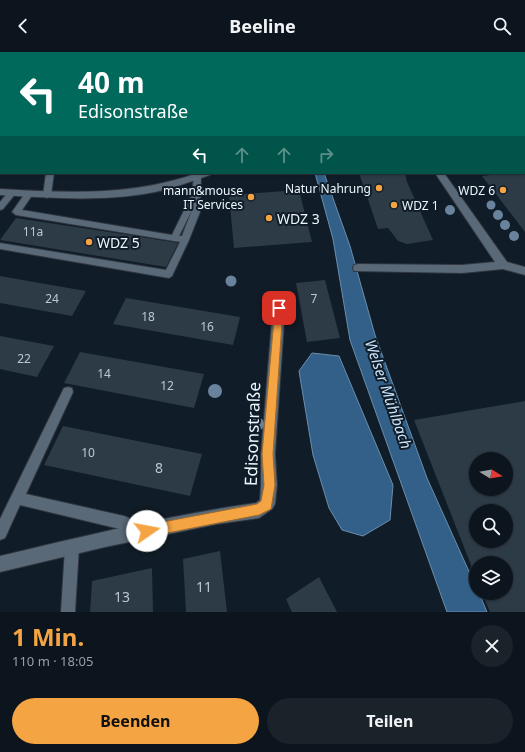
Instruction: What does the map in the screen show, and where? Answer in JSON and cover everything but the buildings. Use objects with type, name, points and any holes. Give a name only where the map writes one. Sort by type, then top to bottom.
[{"type":"street","points":[[0,192],[100,196],[127,194],[172,185],[204,174]]},
{"type":"street","points":[[440,174],[503,265]]},
{"type":"street","points":[[358,268],[462,268],[503,265],[525,271]]},
{"type":"street","name":"Edisonstraße","points":[[0,564],[202,519],[259,510],[267,504],[269,485],[268,454],[279,308]]},
{"type":"lane","points":[[47,195],[50,174]]},
{"type":"lane","points":[[0,246],[169,274],[196,212],[197,177]]},
{"type":"lane","points":[[0,207],[12,193]]},
{"type":"lane","points":[[29,194],[16,212],[185,240]]},
{"type":"lane","points":[[176,234],[196,194]]},
{"type":"lane","points":[[0,533],[68,392]]},
{"type":"lane","points":[[17,498],[124,523]]},
{"type":"lane","points":[[68,612],[72,547]]},
{"type":"water","name":"Welser Mühlbach","points":[[315,174],[324,174],[350,246],[375,335],[427,478],[469,571],[469,600],[482,600],[487,612],[447,612],[350,340],[333,239]]},
{"type":"water","points":[[312,353],[339,356],[393,485],[390,520],[363,536],[342,530],[329,508],[313,455],[299,371]]},
{"type":"place","name":"Natur Nahrung","points":[[379,188]]},
{"type":"place","name":"WDZ 6","points":[[503,190]]},
{"type":"place","name":"mann&mouse IT Services","points":[[251,197]]},
{"type":"place","name":"WDZ 1","points":[[394,205]]},
{"type":"place","name":"WDZ 3","points":[[269,218]]},
{"type":"place","name":"WDZ 5","points":[[89,242]]},
{"type":"route","points":[[147,531],[218,516],[259,510],[267,504],[269,497],[268,454],[279,308]]}]
